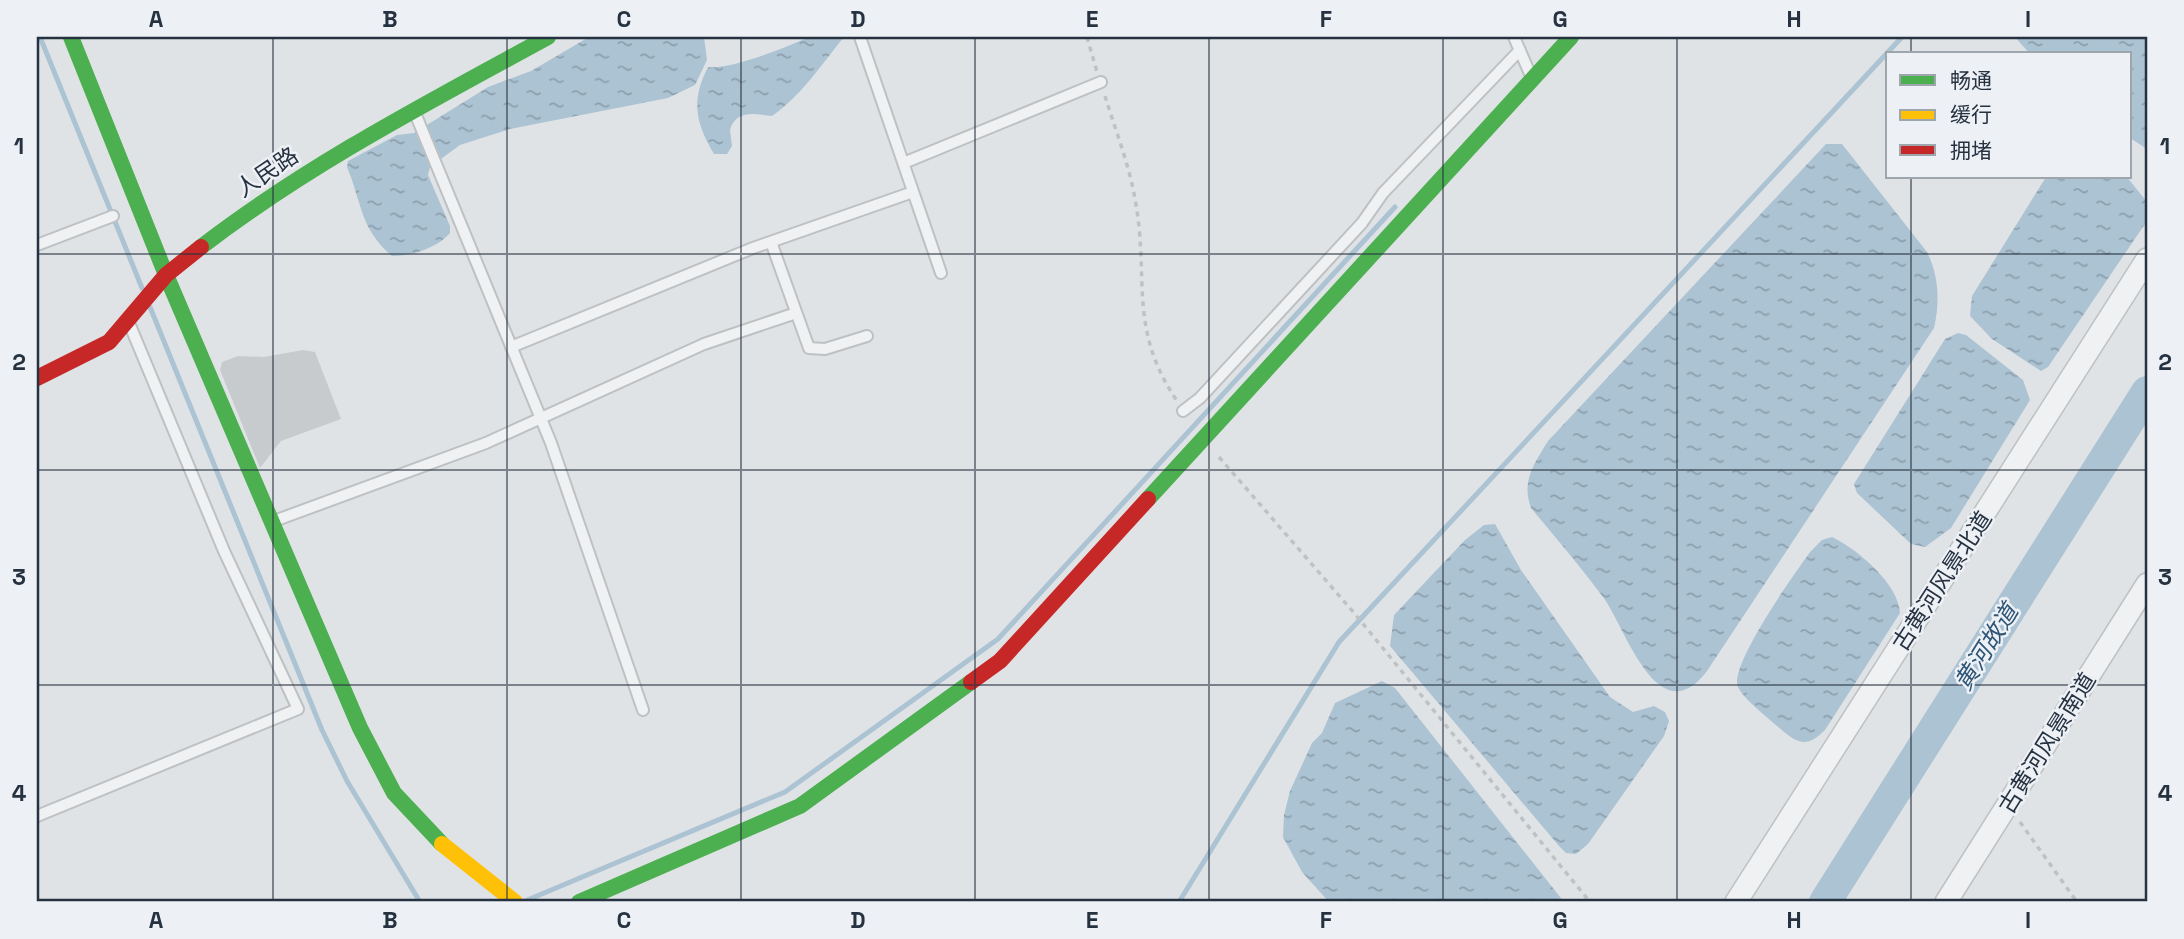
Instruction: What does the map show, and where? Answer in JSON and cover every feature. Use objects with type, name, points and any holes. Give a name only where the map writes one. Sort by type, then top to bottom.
[{"type":"street","points":[[71,37],[166,275],[360,728],[394,793],[428,832],[513,900]]},
{"type":"street","name":"人民路","points":[[37,378],[109,342],[166,275],[248,211],[336,153],[514,50],[548,37]]},
{"type":"street","points":[[579,902],[800,806],[1000,661],[1531,76],[1571,37]]},
{"type":"street","name":"古黄河风景北道","points":[[1736,902],[2147,259]]},
{"type":"street","name":"古黄河风景南道","points":[[1946,902],[2147,584]]},
{"type":"lane","points":[[860,37],[906,162],[941,273]]},
{"type":"lane","points":[[1514,37],[1531,76]]},
{"type":"lane","points":[[1184,411],[1200,398],[1362,223],[1383,193],[1521,53]]},
{"type":"lane","points":[[906,162],[1101,82]]},
{"type":"lane","points":[[414,110],[541,419],[643,710]]},
{"type":"lane","points":[[511,347],[613,303],[914,191]]},
{"type":"lane","points":[[37,245],[113,216]]},
{"type":"lane","points":[[771,242],[808,348],[825,349],[867,336]]},
{"type":"lane","points":[[271,522],[486,443],[704,344],[796,313]]},
{"type":"lane","points":[[37,816],[298,709],[224,551],[128,320]]},
{"type":"path","points":[[1087,37],[1135,197],[1145,333],[1158,373],[1184,411]]},
{"type":"path","points":[[1204,439],[1355,614],[1590,902]]},
{"type":"path","points":[[2004,811],[2026,830],[2077,902]]},
{"type":"water","points":[[589,37],[704,37],[707,60],[695,85],[668,98],[510,129],[460,145],[430,167],[428,175],[450,226],[450,233],[438,243],[408,255],[392,256],[381,246],[363,215],[347,167],[348,161],[397,135],[414,133],[488,87],[531,71]]},
{"type":"water","points":[[809,37],[844,37],[811,79],[783,108],[772,116],[747,114],[737,119],[730,130],[732,146],[727,154],[714,154],[699,121],[697,101],[708,67],[744,61]]},
{"type":"water","points":[[2015,37],[2147,37],[2147,149],[2132,139],[2132,52],[2028,52]]},
{"type":"water","points":[[1826,144],[1842,144],[1927,252],[1937,289],[1934,328],[1707,671],[1689,688],[1673,691],[1658,684],[1645,669],[1603,597],[1531,508],[1527,489],[1530,473],[1548,441]]},
{"type":"water","points":[[2045,178],[2128,178],[2147,202],[2147,221],[2048,367],[2041,371],[1992,339],[1970,316],[1972,296]]},
{"type":"water","points":[[1958,333],[1966,335],[2023,380],[2030,400],[1951,528],[1925,547],[1911,544],[1857,493],[1854,484],[1945,339]]},
{"type":"water","points":[[1495,524],[1521,570],[1610,697],[1633,712],[1654,706],[1665,712],[1669,721],[1664,736],[1588,844],[1576,854],[1566,853],[1559,846],[1390,646],[1394,615],[1465,540],[1484,525]]},
{"type":"water","points":[[1832,537],[1853,550],[1885,579],[1898,602],[1900,613],[1825,730],[1815,739],[1805,742],[1795,740],[1784,732],[1746,698],[1738,687],[1738,676],[1753,640],[1792,578],[1811,551],[1822,540]]},
{"type":"water","points":[[1382,681],[1395,688],[1564,902],[1329,902],[1302,872],[1283,837],[1284,815],[1290,791],[1312,743],[1322,733],[1335,703]]},
{"type":"building","points":[[303,350],[315,352],[341,419],[281,441],[260,468],[220,370],[222,362],[238,356],[264,357]]},
{"type":"waterway","points":[[40,37],[142,288]]},
{"type":"waterway","points":[[1888,52],[1902,37]]},
{"type":"waterway","points":[[1179,902],[1339,642],[1886,54]]},
{"type":"waterway","points":[[525,901],[785,792],[998,639],[1395,207]]},
{"type":"waterway","points":[[150,307],[322,730],[347,781],[420,902]]},
{"type":"waterway","name":"黄河故道","points":[[1825,902],[2147,392]]},
{"type":"traffic: fast","points":[[71,37],[166,275],[360,728],[394,793],[442,844]]},
{"type":"traffic: fast","points":[[201,247],[327,161],[548,37]]},
{"type":"traffic: fast","points":[[1148,499],[1571,37]]},
{"type":"traffic: fast","points":[[579,902],[800,806],[971,682]]},
{"type":"traffic: slow","points":[[442,844],[515,902]]},
{"type":"traffic: jam","points":[[37,378],[109,342],[166,275],[201,247]]},
{"type":"traffic: jam","points":[[971,682],[1000,661],[1148,499]]}]
